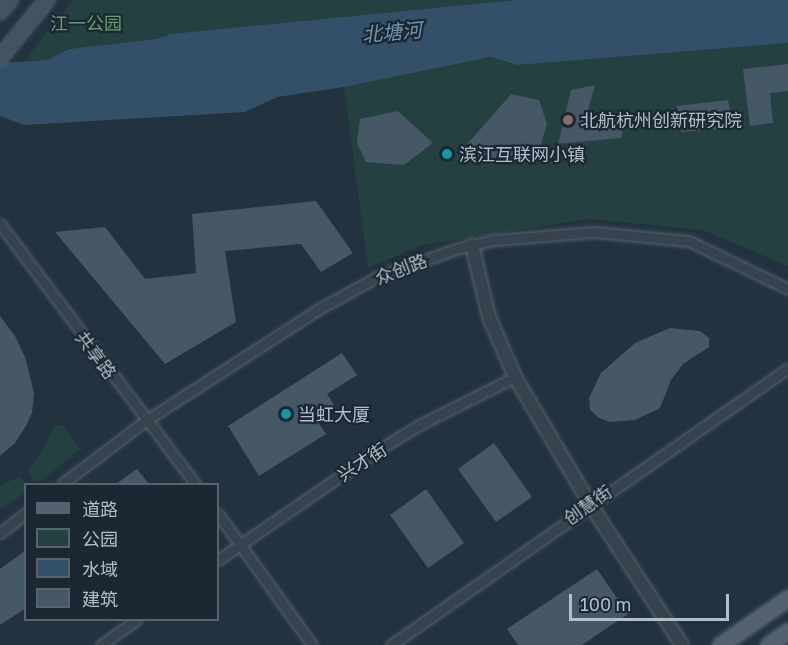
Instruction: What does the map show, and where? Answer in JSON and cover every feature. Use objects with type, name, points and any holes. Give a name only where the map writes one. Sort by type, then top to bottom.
[{"type":"main road","points":[[0,12],[10,0]]},
{"type":"main road","points":[[0,58],[47,0]]},
{"type":"main road","points":[[720,645],[788,598]]},
{"type":"main road","points":[[768,645],[788,631]]},
{"type":"street","name":"共享路","points":[[0,224],[194,483]]},
{"type":"street","name":"众创路","points":[[63,483],[145,420],[253,350],[375,278],[471,245],[495,240],[594,232],[689,241],[788,289]]},
{"type":"street","points":[[471,245],[489,316],[515,377],[590,504],[682,645]]},
{"type":"street","name":"创慧街","points":[[391,645],[788,368]]},
{"type":"street","name":"兴才街","points":[[219,559],[412,429],[515,377]]},
{"type":"street","points":[[0,533],[24,515]]},
{"type":"street","points":[[219,515],[312,645]]},
{"type":"street","points":[[100,645],[135,621]]},
{"type":"green space","name":"江一公园","points":[[73,0],[515,0],[170,34],[157,39],[69,49],[47,60],[25,60]]},
{"type":"green space","points":[[788,43],[788,266],[703,230],[588,219],[422,245],[368,268],[344,87],[492,57],[517,65]]},
{"type":"green space","points":[[55,425],[62,425],[81,449],[42,480],[34,482],[28,470],[38,458]]},
{"type":"green space","points":[[20,477],[25,483],[24,494],[0,509],[0,485]]},
{"type":"water","name":"北塘河","points":[[515,0],[788,0],[788,43],[517,65],[491,57],[344,87],[277,97],[245,112],[24,125],[0,116],[0,63],[47,60],[69,49],[157,39],[170,34]]},
{"type":"building","points":[[788,64],[788,91],[770,93],[773,123],[750,126],[743,69]]},
{"type":"building","points":[[595,85],[585,121],[628,113],[621,138],[558,144],[571,90]]},
{"type":"building","points":[[511,94],[539,100],[547,124],[540,148],[487,162],[463,149]]},
{"type":"building","points":[[728,100],[733,128],[681,132],[677,106]]},
{"type":"building","points":[[398,111],[433,143],[404,165],[366,162],[357,143],[360,119]]},
{"type":"building","points":[[316,201],[353,253],[321,272],[301,244],[225,251],[236,322],[165,364],[55,232],[105,227],[145,279],[196,273],[192,214]]},
{"type":"building","points":[[0,316],[15,336],[25,357],[34,393],[32,413],[26,426],[15,443],[0,456]]},
{"type":"building","points":[[670,328],[700,331],[709,338],[709,347],[683,364],[671,380],[660,408],[635,420],[610,422],[599,418],[590,410],[589,398],[601,373],[635,343]]},
{"type":"building","name":"当虹大厦","points":[[342,353],[357,375],[327,394],[336,408],[317,421],[326,434],[259,476],[228,426]]},
{"type":"building","points":[[494,443],[532,497],[496,522],[458,469]]},
{"type":"building","points":[[137,469],[148,483],[117,483]]},
{"type":"building","points":[[426,489],[464,543],[428,568],[390,515]]},
{"type":"building","points":[[24,551],[24,609],[0,625],[0,569]]},
{"type":"building","points":[[597,569],[628,614],[582,645],[518,645],[507,629]]},
{"type":"place","name":"北航杭州创新研究院","points":[[568,120]]},
{"type":"place","name":"滨江互联网小镇","points":[[447,154]]},
{"type":"place","name":"当虹大厦","points":[[286,414]]}]
